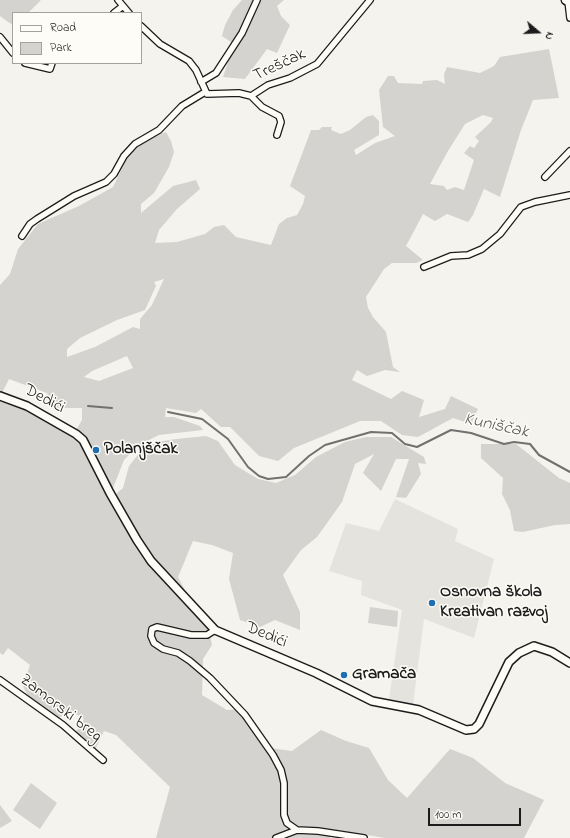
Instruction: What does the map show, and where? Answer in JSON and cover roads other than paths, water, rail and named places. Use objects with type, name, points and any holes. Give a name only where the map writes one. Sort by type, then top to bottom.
[{"type":"street","points":[[118,0],[128,12]]},
{"type":"street","points":[[201,82],[216,73],[242,33],[256,0]]},
{"type":"street","name":"Treščak","points":[[277,135],[281,122],[279,116],[262,107],[251,96],[268,85],[290,78],[318,64],[370,0]]},
{"type":"street","points":[[568,1],[570,18]]},
{"type":"street","points":[[115,12],[123,6]]},
{"type":"street","points":[[142,27],[160,44],[189,61],[196,70],[205,92],[209,95],[233,93],[251,96]]},
{"type":"street","points":[[0,36],[12,52]]},
{"type":"street","points":[[34,64],[51,66]]},
{"type":"street","points":[[22,236],[30,224],[74,196],[106,182],[114,174],[124,156],[135,144],[156,132],[182,106],[205,92]]},
{"type":"street","points":[[545,178],[570,150]]},
{"type":"street","points":[[424,267],[451,256],[468,255],[482,249],[500,234],[521,207],[535,202],[570,195]]},
{"type":"street","name":"Dedići","points":[[0,396],[27,406],[76,434],[82,440],[110,493],[151,561],[215,630],[316,673],[372,701],[419,710],[466,730],[474,729],[479,724],[509,662],[519,653],[534,646],[552,652],[570,663]]},
{"type":"street","points":[[215,630],[207,635],[191,635],[157,627],[152,630],[151,636],[154,643],[163,649],[178,653],[210,678],[244,715],[273,755],[278,765],[284,782],[284,815],[286,823],[297,830]]},
{"type":"street","name":"Zamorski breg","points":[[0,680],[63,725],[103,760]]},
{"type":"street","points":[[276,838],[297,830],[318,831],[364,838]]},
{"type":"waterway","name":"Kuniščak","points":[[88,406],[112,408]]},
{"type":"waterway","name":"Kuniščak","points":[[168,412],[202,419],[228,439],[248,467],[259,476],[268,479],[286,477],[309,456],[325,445],[371,432],[392,433],[405,444],[417,447],[451,430],[471,433],[504,444],[514,442],[530,444],[539,455],[570,472]]},
{"type":"place","name":"Polanjščak","points":[[96,450]]},
{"type":"place","name":"Osnovna škola Kreativan razvoj","points":[[432,603]]},
{"type":"place","name":"Gramača","points":[[344,675]]}]
